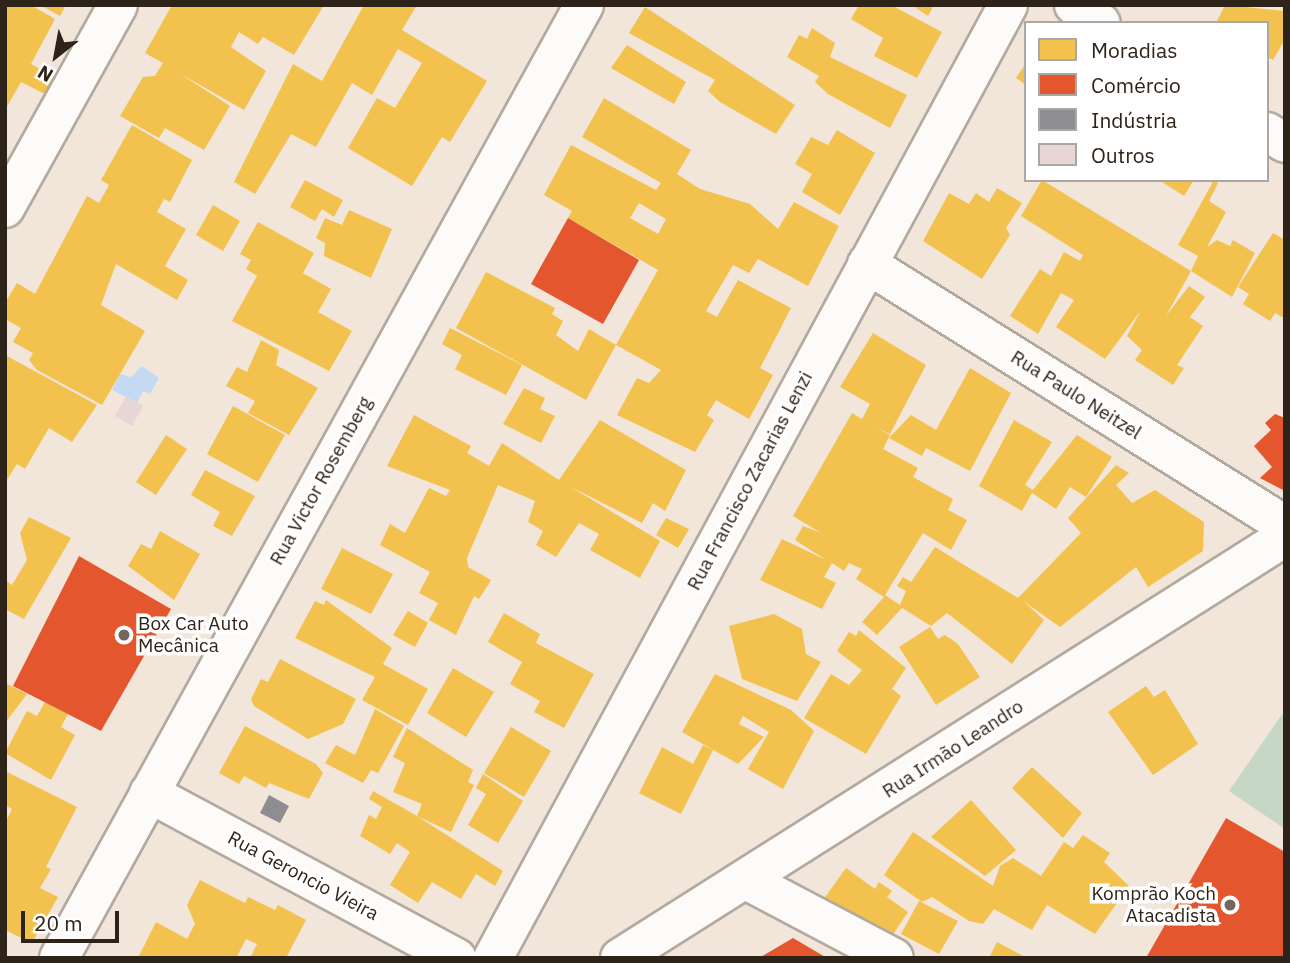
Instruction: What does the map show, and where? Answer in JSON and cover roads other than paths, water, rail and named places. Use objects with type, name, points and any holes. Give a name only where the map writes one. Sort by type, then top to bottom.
[{"type":"street","points":[[5,208],[118,5]]},
{"type":"street","name":"Rua Victor Rosemberg","points":[[59,958],[584,5]]},
{"type":"street","name":"Rua Francisco Zacarias Lenzi","points":[[493,958],[1008,5]]},
{"type":"street","points":[[1074,5],[1098,21]]},
{"type":"street","points":[[1269,133],[1285,143]]},
{"type":"street","name":"Rua Paulo Neitzel","points":[[867,264],[1285,525]]},
{"type":"street","name":"Rua Irmão Leandro","points":[[620,958],[1285,537]]},
{"type":"street","name":"Rua Geroncio Vieira","points":[[149,793],[457,958]]},
{"type":"street","points":[[746,880],[894,958]]},
{"type":"water","points":[[142,366],[159,378],[150,394],[143,391],[137,403],[112,390],[120,374],[131,377]]},
{"type":"place","name":"Box Car Auto Mecânica","points":[[124,635]]},
{"type":"place","name":"Komprão Koch Atacadista","points":[[1230,905]]}]
